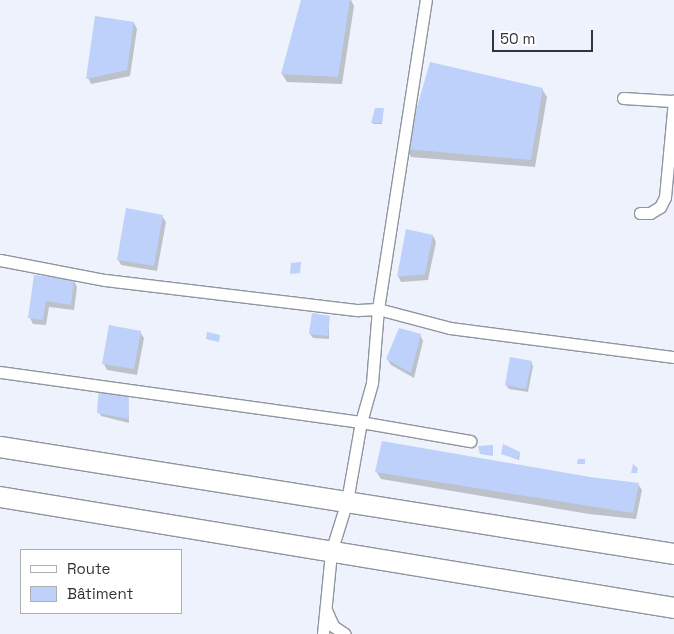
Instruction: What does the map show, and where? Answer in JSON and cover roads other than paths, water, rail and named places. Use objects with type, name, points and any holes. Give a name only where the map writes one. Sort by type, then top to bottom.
[{"type":"highway","points":[[0,447],[674,554]]},
{"type":"highway","points":[[0,497],[674,608]]},
{"type":"street","points":[[323,634],[331,552],[347,502],[361,422],[372,384],[378,309],[426,0]]},
{"type":"street","points":[[623,98],[673,101],[666,197],[660,207],[650,213],[640,214]]},
{"type":"street","points":[[0,260],[105,280],[358,310],[378,309],[450,328],[674,357]]},
{"type":"street","points":[[0,372],[361,422],[470,441]]},
{"type":"street","points":[[326,610],[333,626],[345,634]]}]
